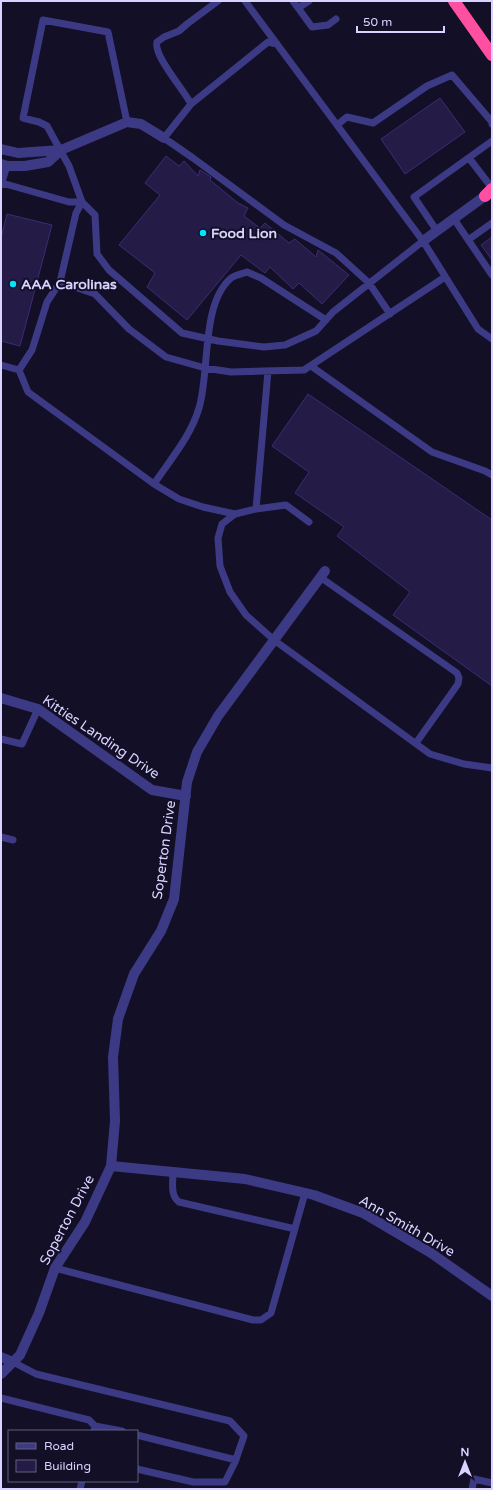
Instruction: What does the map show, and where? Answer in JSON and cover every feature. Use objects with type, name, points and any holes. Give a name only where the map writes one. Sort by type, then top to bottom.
[{"type":"highway","points":[[454,1],[492,55]]},
{"type":"street","points":[[1,149],[18,153],[61,150],[127,122],[141,124],[164,138]]},
{"type":"street","points":[[4,165],[25,166],[48,162],[61,150]]},
{"type":"street","points":[[423,241],[490,191]]},
{"type":"street","name":"Soperton Drive","points":[[1,1374],[20,1356],[39,1313],[55,1268],[85,1222],[111,1166],[115,1122],[113,1057],[118,1019],[134,974],[160,931],[174,899],[187,782],[197,752],[218,716],[323,574]]},
{"type":"street","name":"Kitties Landing Drive","points":[[1,698],[38,709],[152,790],[186,796]]},
{"type":"street","name":"Ann Smith Drive","points":[[111,1166],[245,1179],[314,1195],[363,1214],[432,1253],[492,1296]]},
{"type":"street","points":[[1,1356],[13,1362]]},
{"type":"lane","points":[[191,104],[187,95],[159,55],[156,46],[157,42],[164,37],[179,32],[218,1]]},
{"type":"lane","points":[[245,1],[423,241],[478,329],[492,339]]},
{"type":"lane","points":[[293,1],[312,27],[328,25],[336,19]]},
{"type":"lane","points":[[298,8],[309,1]]},
{"type":"lane","points":[[127,122],[108,32],[43,20],[23,118],[39,122],[46,126],[61,150],[69,166],[82,202],[95,215],[97,254],[109,270],[182,333],[207,339],[264,347],[285,345],[316,331],[333,312],[423,241]]},
{"type":"lane","points":[[277,44],[268,42],[191,104],[164,138],[284,225],[336,253],[369,283],[390,314]]},
{"type":"lane","points":[[337,125],[347,117],[373,123],[427,86],[452,75],[492,122],[492,124]]},
{"type":"lane","points":[[437,231],[414,197],[492,142]]},
{"type":"lane","points":[[469,158],[490,191]]},
{"type":"lane","points":[[4,165],[2,184],[69,202],[82,202]]},
{"type":"lane","points":[[19,370],[32,350],[47,302],[60,282],[76,213],[82,202]]},
{"type":"lane","points":[[454,219],[492,275]]},
{"type":"lane","points":[[468,240],[491,227]]},
{"type":"lane","points":[[154,484],[192,428],[200,407],[207,339],[217,295],[231,278],[247,272],[261,278],[326,320]]},
{"type":"lane","points":[[60,282],[95,294],[129,329],[166,358],[205,368],[231,372],[304,370],[445,277]]},
{"type":"lane","points":[[1,365],[19,370]]},
{"type":"lane","points":[[311,366],[432,452],[485,471],[492,475]]},
{"type":"lane","points":[[19,370],[28,392],[154,484],[179,499],[202,507],[235,514],[286,505],[309,522]]},
{"type":"lane","points":[[256,510],[268,371]]},
{"type":"lane","points":[[235,514],[222,524],[218,538],[220,566],[230,592],[246,615],[274,640],[430,754],[464,764],[492,768]]},
{"type":"lane","points":[[323,574],[457,673],[459,678],[458,684],[416,743]]},
{"type":"lane","points":[[1,739],[22,744],[38,709]]},
{"type":"lane","points":[[1,837],[14,840]]},
{"type":"lane","points":[[173,1172],[173,1195],[175,1199],[180,1202],[295,1229]]},
{"type":"lane","points":[[55,1268],[253,1320],[261,1320],[271,1313],[305,1193]]},
{"type":"lane","points":[[13,1362],[36,1374],[230,1421],[244,1436],[236,1460],[225,1482],[193,1482],[138,1469]]},
{"type":"lane","points":[[1,1398],[89,1420],[94,1429],[108,1430]]},
{"type":"lane","points":[[138,1435],[236,1460]]},
{"type":"lane","points":[[472,1489],[474,1479],[492,1483]]},
{"type":"building","points":[[440,98],[465,132],[405,174],[381,139]]},
{"type":"building","name":"Food Lion","points":[[166,156],[179,166],[184,161],[198,176],[200,170],[211,177],[210,180],[238,203],[248,208],[244,216],[260,228],[265,223],[289,243],[295,239],[316,257],[318,250],[349,275],[322,304],[299,283],[293,289],[270,267],[265,273],[241,255],[187,320],[147,287],[155,273],[119,245],[160,195],[145,183]]},
{"type":"building","points":[[7,214],[52,225],[20,346],[1,341],[1,238]]},
{"type":"building","points":[[492,237],[492,260],[481,245]]},
{"type":"building","points":[[308,394],[492,520],[492,686],[393,615],[410,592],[337,536],[344,527],[295,493],[309,472],[272,446]]},
{"type":"place","name":"Food Lion","points":[[203,233]]},
{"type":"place","name":"AAA Carolinas","points":[[13,284]]}]
